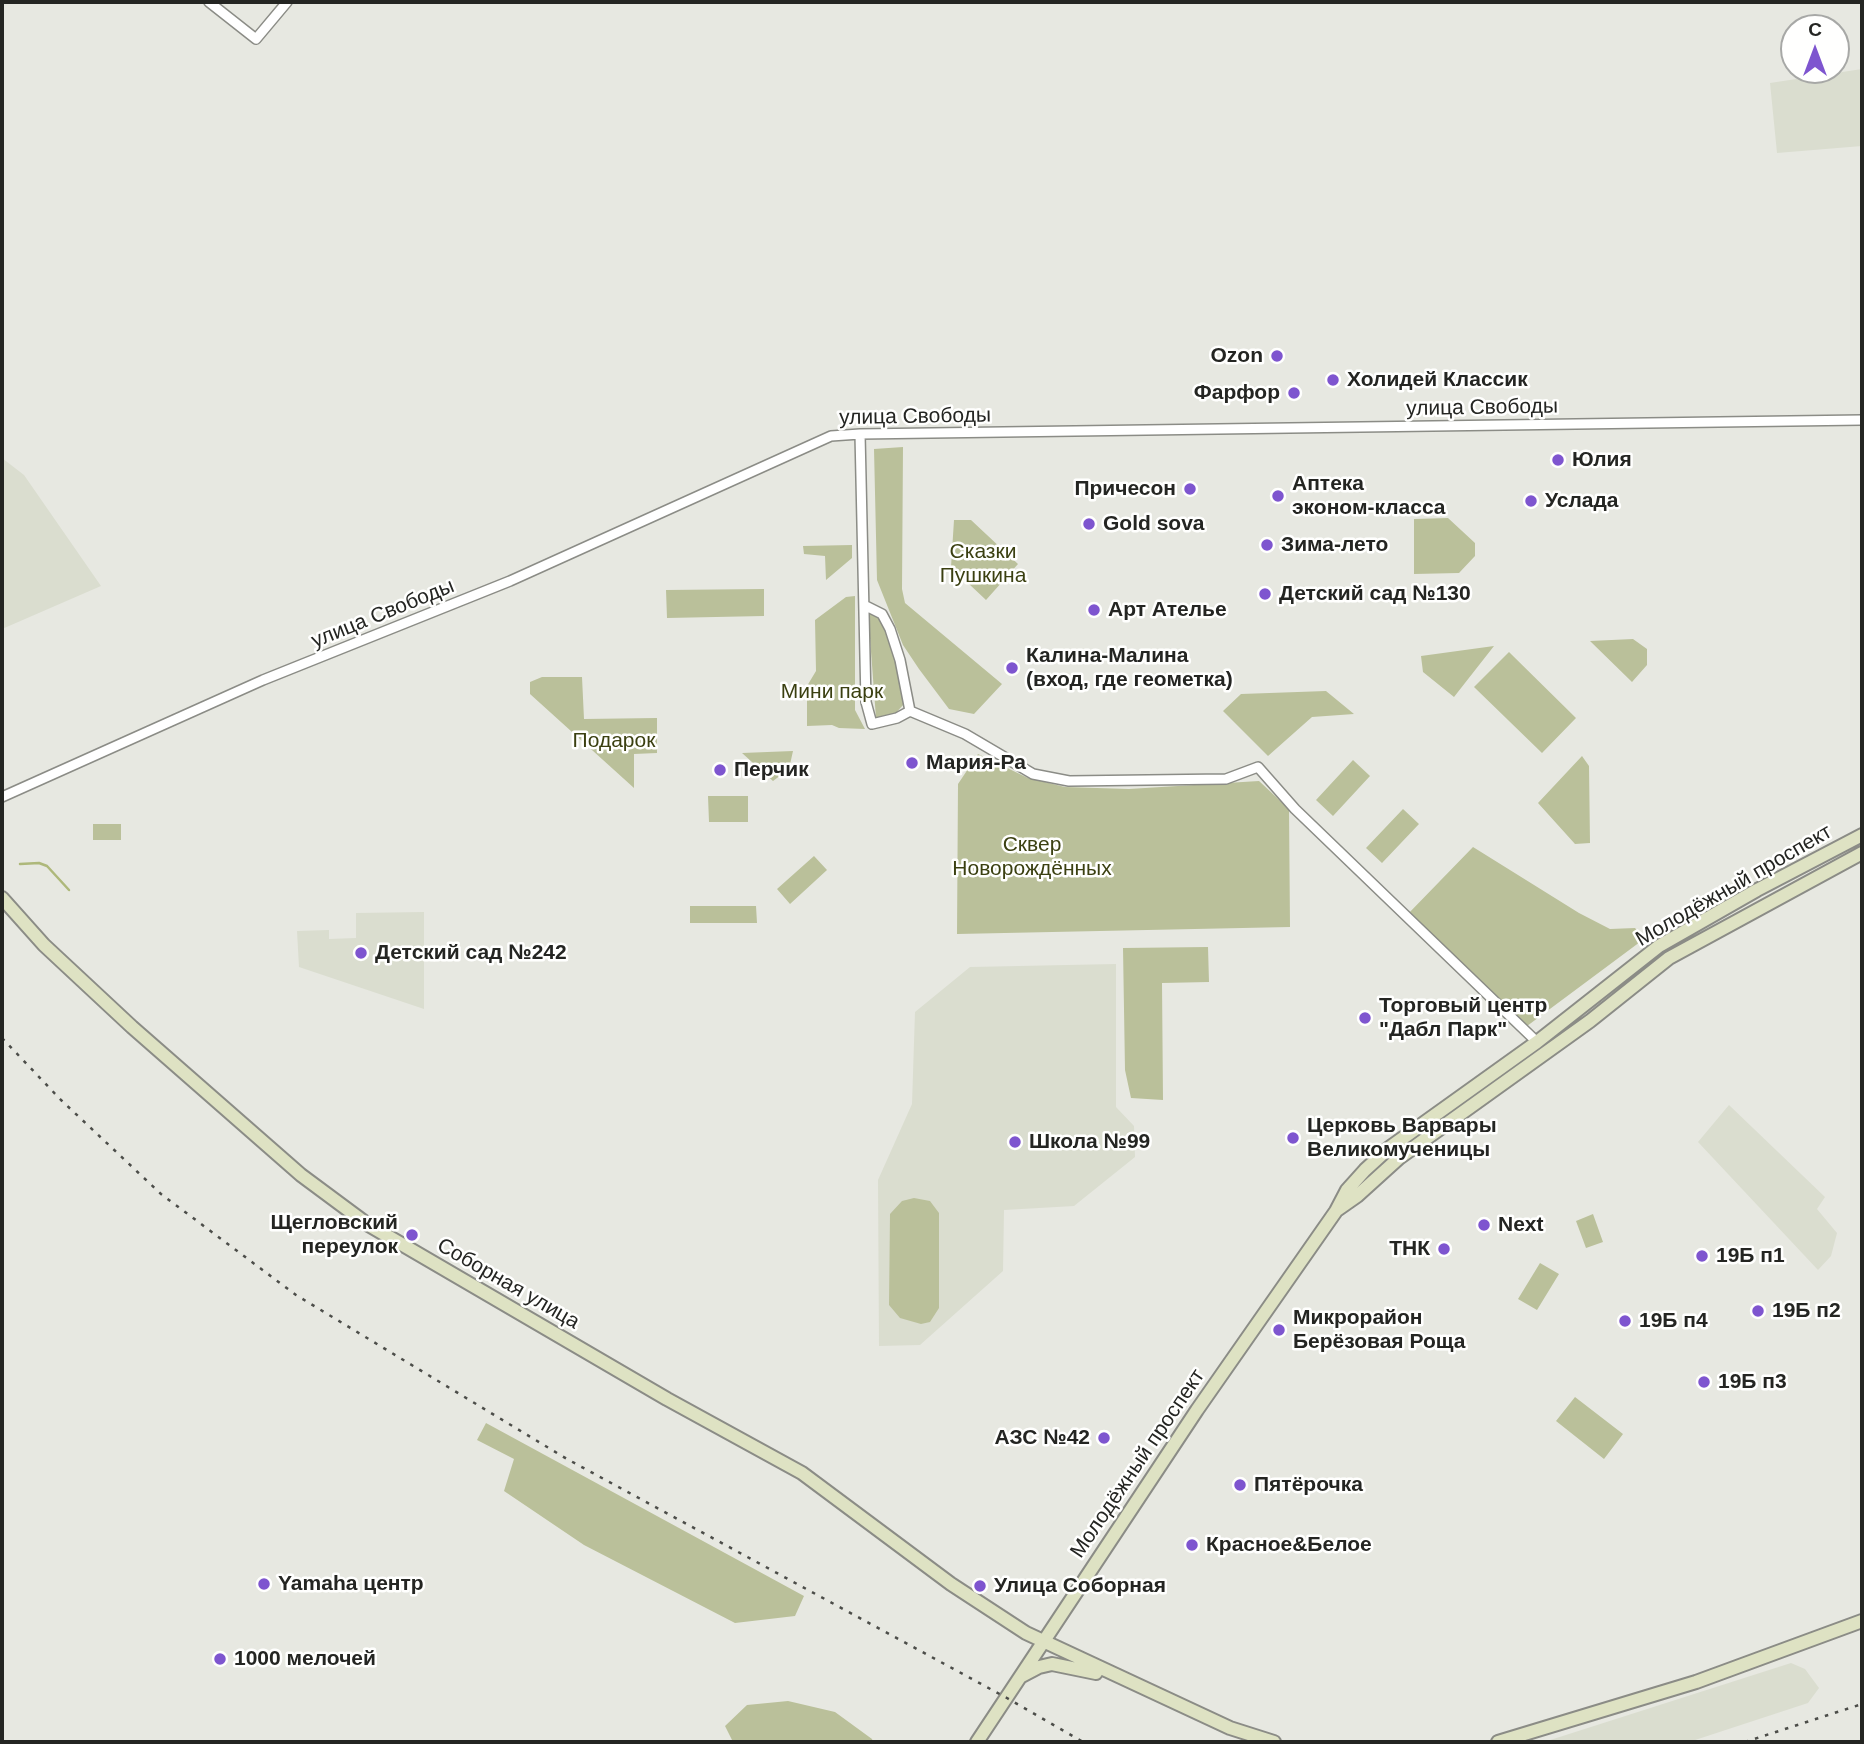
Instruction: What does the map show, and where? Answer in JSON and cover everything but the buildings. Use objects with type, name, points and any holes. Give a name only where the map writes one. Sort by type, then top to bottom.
[{"type":"street","points":[[209,2],[256,39],[287,2]]},
{"type":"street","name":"улица Свободы","points":[[2,797],[263,680],[510,581],[831,436],[1862,420]]},
{"type":"street","points":[[860,434],[866,702],[872,724],[897,718],[911,711],[965,734],[1033,774],[1069,781],[1226,779],[1258,768],[1295,809],[1537,1042]]},
{"type":"street","points":[[864,605],[882,614],[890,629],[911,711]]},
{"type":"street","name":"Молодёжный проспект","points":[[977,1742],[1205,1399],[1336,1211],[1347,1189],[1389,1148],[1537,1042],[1659,946],[1757,890],[1862,835]]},
{"type":"street","name":"Молодёжный проспект","points":[[1336,1211],[1399,1158],[1590,1021],[1669,958],[1862,853]]},
{"type":"street","name":"Соборная улица","points":[[2,898],[44,944],[132,1027],[332,1200],[427,1259],[667,1399],[802,1473],[951,1584],[1026,1633],[1118,1678]]},
{"type":"street","points":[[1498,1742],[1696,1682],[1862,1622]]},
{"type":"street","points":[[1020,1677],[1039,1667],[1052,1664],[1118,1678],[1234,1729],[1274,1742]]},
{"type":"shaded area","points":[[1862,69],[1862,146],[1777,153],[1770,83],[1850,84],[1850,71]]},
{"type":"shaded area","points":[[2,458],[24,475],[101,586],[2,629]]},
{"type":"shaded area","name":"Детский сад №242","points":[[424,912],[424,1009],[299,967],[297,931],[329,930],[329,939],[356,938],[356,913]]},
{"type":"shaded area","name":"Школа №99","points":[[1116,964],[1116,1107],[1134,1126],[1135,1157],[1074,1206],[1004,1210],[1003,1271],[920,1345],[879,1346],[878,1180],[912,1104],[915,1012],[970,967]]},
{"type":"shaded area","points":[[1729,1105],[1825,1197],[1817,1209],[1837,1233],[1831,1256],[1818,1270],[1698,1142]]},
{"type":"shaded area","points":[[1791,1663],[1805,1669],[1819,1688],[1808,1703],[1689,1742],[1544,1742]]},
{"type":"green space","points":[[903,447],[902,589],[905,603],[1002,684],[974,714],[949,709],[919,669],[903,645],[877,580],[874,449]]},
{"type":"green space","points":[[1448,518],[1475,543],[1475,556],[1459,573],[1414,574],[1414,519]]},
{"type":"green space","name":"Сказки Пушкина","points":[[954,520],[971,520],[1018,564],[986,600],[951,567]]},
{"type":"green space","points":[[852,545],[852,558],[826,580],[825,556],[804,554],[803,546]]},
{"type":"green space","points":[[764,589],[764,616],[667,618],[666,590]]},
{"type":"green space","name":"Мини парк","points":[[855,596],[855,710],[865,729],[839,728],[832,725],[807,726],[807,686],[816,671],[815,620],[846,597]]},
{"type":"green space","points":[[868,612],[880,617],[887,629],[904,704],[894,715],[876,718]]},
{"type":"green space","points":[[1633,639],[1647,649],[1647,665],[1632,682],[1590,641]]},
{"type":"green space","points":[[1494,646],[1454,697],[1423,672],[1421,656]]},
{"type":"green space","points":[[1509,652],[1576,718],[1542,753],[1474,687]]},
{"type":"green space","name":"Подарок","points":[[542,677],[582,677],[584,719],[657,718],[657,753],[634,754],[634,788],[530,694],[530,682]]},
{"type":"green space","points":[[1326,691],[1354,714],[1312,717],[1268,756],[1223,711],[1241,694]]},
{"type":"green space","points":[[793,751],[789,769],[773,781],[742,753]]},
{"type":"green space","name":"Сквер Новорождённых","points":[[978,754],[1028,778],[1065,787],[1129,789],[1259,781],[1289,809],[1290,927],[957,934],[958,784]]},
{"type":"green space","points":[[1582,756],[1589,766],[1590,843],[1575,844],[1538,803]]},
{"type":"green space","points":[[1353,760],[1370,776],[1333,816],[1316,800]]},
{"type":"green space","points":[[708,796],[748,796],[748,822],[709,822]]},
{"type":"green space","points":[[1403,809],[1419,824],[1382,863],[1366,848]]},
{"type":"green space","points":[[93,824],[121,824],[121,840],[93,840]]},
{"type":"green space","points":[[1473,847],[1579,913],[1610,929],[1635,928],[1644,939],[1523,1029],[1406,916]]},
{"type":"green space","points":[[814,856],[827,870],[790,904],[777,889]]},
{"type":"green space","points":[[690,906],[756,906],[757,923],[690,923]]},
{"type":"green space","points":[[1208,947],[1209,982],[1162,983],[1163,1100],[1131,1098],[1125,1070],[1123,948]]},
{"type":"green space","points":[[914,1198],[930,1201],[939,1213],[939,1308],[930,1322],[921,1324],[900,1318],[889,1305],[890,1214],[902,1201]]},
{"type":"green space","points":[[1593,1214],[1603,1242],[1586,1248],[1576,1221]]},
{"type":"green space","points":[[1540,1263],[1559,1274],[1537,1310],[1518,1299]]},
{"type":"green space","points":[[1575,1397],[1623,1434],[1604,1459],[1556,1421]]},
{"type":"green space","points":[[486,1423],[804,1596],[795,1616],[735,1623],[584,1545],[504,1491],[514,1459],[477,1440]]},
{"type":"green space","points":[[788,1701],[835,1712],[873,1742],[733,1742],[725,1726],[747,1705]]},
{"type":"waterway","points":[[20,864],[39,863],[47,866],[69,890]]},
{"type":"railway","points":[[2,1038],[61,1100],[161,1194],[296,1295],[567,1459],[1083,1742]]},
{"type":"railway","points":[[1745,1742],[1862,1704]]},
{"type":"place","name":"Ozon","points":[[1277,356]]},
{"type":"place","name":"Холидей Классик","points":[[1333,380]]},
{"type":"place","name":"Фарфор","points":[[1294,393]]},
{"type":"place","name":"Юлия","points":[[1558,460]]},
{"type":"place","name":"Причесон","points":[[1190,489]]},
{"type":"place","name":"Аптека эконом-класса","points":[[1278,496]]},
{"type":"place","name":"Услада","points":[[1531,501]]},
{"type":"place","name":"Gold sova","points":[[1089,524]]},
{"type":"place","name":"Зима-лето","points":[[1267,545]]},
{"type":"place","name":"Детский сад №130","points":[[1265,594]]},
{"type":"place","name":"Арт Ателье","points":[[1094,610]]},
{"type":"place","name":"Калина-Малина (вход, где геометка)","points":[[1012,668]]},
{"type":"place","name":"Мария-Ра","points":[[912,763]]},
{"type":"place","name":"Перчик","points":[[720,770]]},
{"type":"place","name":"Детский сад №242","points":[[361,953]]},
{"type":"place","name":"Торговый центр \"Дабл Парк\"","points":[[1365,1018]]},
{"type":"place","name":"Церковь Варвары Великомученицы","points":[[1293,1138]]},
{"type":"place","name":"Школа №99","points":[[1015,1142]]},
{"type":"place","name":"Next","points":[[1484,1225]]},
{"type":"place","name":"Щегловский переулок","points":[[412,1235]]},
{"type":"place","name":"ТНК","points":[[1444,1249]]},
{"type":"place","name":"19Б п1","points":[[1702,1256]]},
{"type":"place","name":"19Б п2","points":[[1758,1311]]},
{"type":"place","name":"19Б п4","points":[[1625,1321]]},
{"type":"place","name":"Микрорайон Берёзовая Роща","points":[[1279,1330]]},
{"type":"place","name":"19Б п3","points":[[1704,1382]]},
{"type":"place","name":"АЗС №42","points":[[1104,1438]]},
{"type":"place","name":"Пятёрочка","points":[[1240,1485]]},
{"type":"place","name":"Красное&Белое","points":[[1192,1545]]},
{"type":"place","name":"Yamaha центр","points":[[264,1584]]},
{"type":"place","name":"Улица Соборная","points":[[980,1586]]},
{"type":"place","name":"1000 мелочей","points":[[220,1659]]}]
